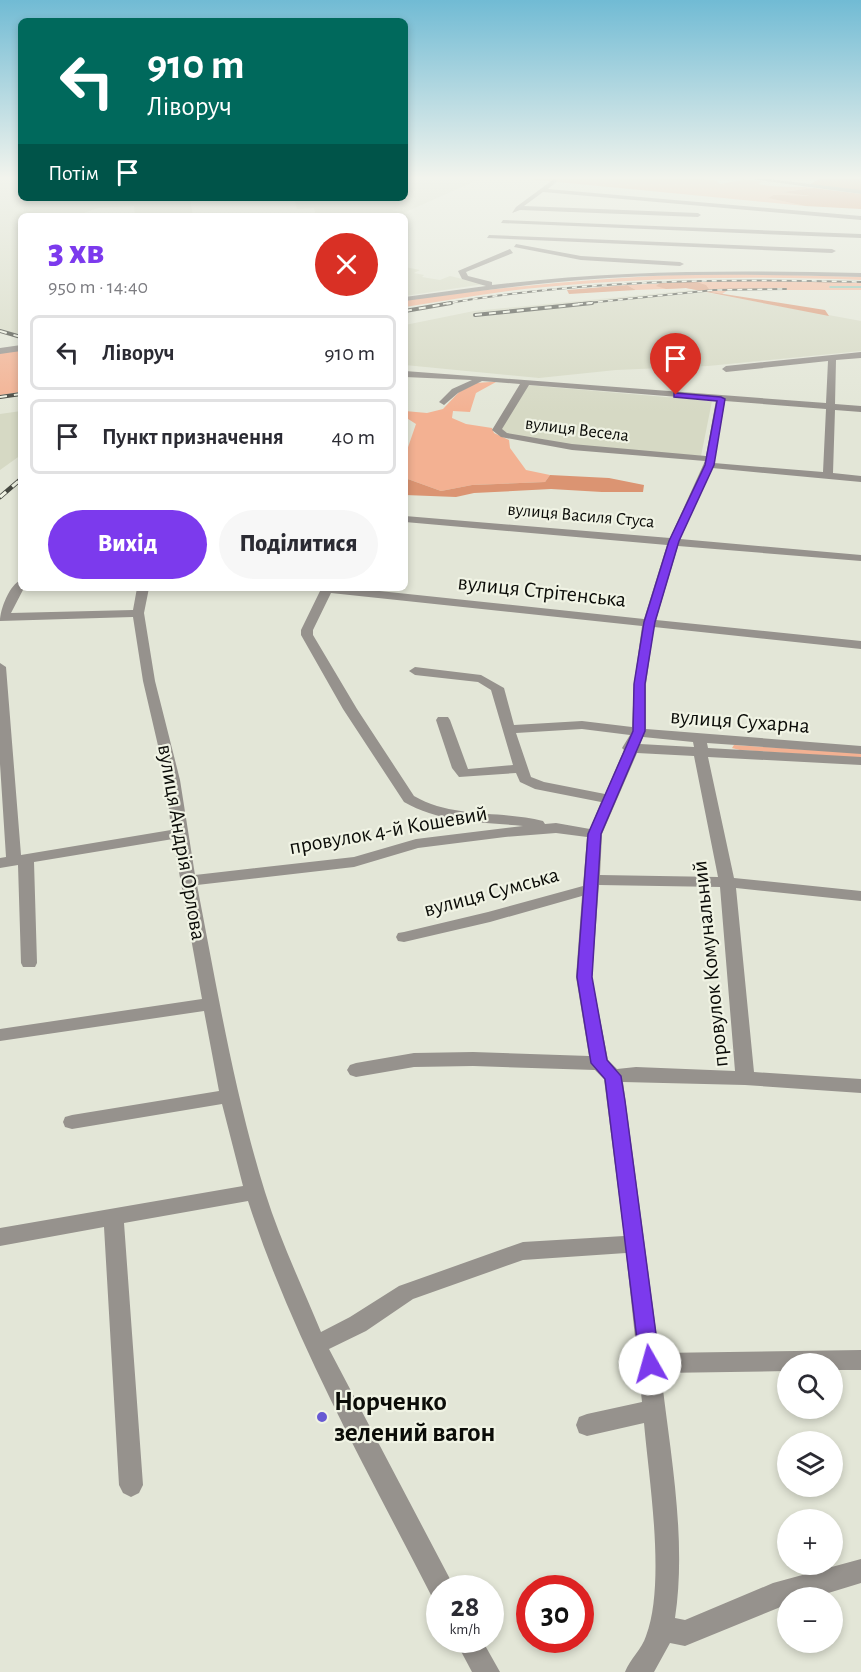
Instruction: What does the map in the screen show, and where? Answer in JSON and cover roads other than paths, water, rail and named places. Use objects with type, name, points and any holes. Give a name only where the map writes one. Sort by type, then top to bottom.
[{"type":"street","points":[[494,286],[465,277],[462,272],[496,257]]},
{"type":"street","points":[[576,257],[625,262],[712,265],[727,261]]},
{"type":"street","points":[[688,257],[861,275]]},
{"type":"street","points":[[408,299],[494,286],[636,274],[769,257]]},
{"type":"street","points":[[625,262],[628,268],[636,274]]},
{"type":"street","points":[[0,351],[18,348]]},
{"type":"street","points":[[726,369],[861,354]]},
{"type":"street","points":[[828,476],[832,358]]},
{"type":"street","points":[[408,375],[526,382],[861,409]]},
{"type":"street","points":[[444,402],[455,391],[471,383],[496,380]]},
{"type":"street","name":"вулиця Весела","points":[[526,382],[497,430],[504,435],[572,447],[861,479]]},
{"type":"street","points":[[638,1672],[656,1649],[661,1628],[667,1572],[650,1364],[634,1244],[606,1069],[584,977],[595,834],[639,731],[639,684],[649,622],[674,541],[710,462],[721,399]]},
{"type":"street","name":"вулиця Василя Стуса","points":[[408,519],[861,558]]},
{"type":"street","points":[[1,617],[18,588]]},
{"type":"street","name":"вулиця Андрія Орлова","points":[[142,591],[138,613],[149,681],[160,720],[172,780],[179,833],[190,881],[229,1096],[255,1192],[267,1228],[316,1345],[434,1575]]},
{"type":"street","points":[[326,591],[307,630],[308,635],[350,709],[409,799],[421,807],[445,813],[533,823],[556,828]]},
{"type":"street","name":"вулиця Стрітенська","points":[[347,591],[861,645]]},
{"type":"street","points":[[1,617],[138,613]]},
{"type":"street","points":[[0,667],[14,861],[29,963]]},
{"type":"street","points":[[415,671],[491,682],[497,688],[525,779],[533,784],[608,799]]},
{"type":"street","points":[[443,720],[459,768],[464,774],[520,768]]},
{"type":"street","name":"вулиця Сухарна","points":[[509,729],[563,725],[639,731],[701,745],[861,761]]},
{"type":"street","name":"вулиця Сухарна","points":[[630,748],[701,745],[861,750]]},
{"type":"street","name":"провулок Комунальний","points":[[701,745],[708,800],[727,882],[745,1078]]},
{"type":"street","name":"провулок 4-й Кошевий","points":[[190,881],[354,862],[416,844],[556,828],[595,834]]},
{"type":"street","points":[[14,861],[179,833]]},
{"type":"street","name":"вулиця Сумська","points":[[404,937],[490,917],[590,886],[727,882],[861,896]]},
{"type":"street","points":[[0,1035],[212,1004]]},
{"type":"street","points":[[356,1070],[414,1060],[473,1059],[606,1069],[636,1074],[745,1078],[861,1086]]},
{"type":"street","points":[[72,1122],[229,1096]]},
{"type":"street","points":[[0,1237],[255,1192]]},
{"type":"street","points":[[114,1218],[131,1485]]},
{"type":"street","points":[[316,1345],[358,1324],[406,1292],[523,1251],[634,1244]]},
{"type":"street","points":[[650,1364],[861,1360]]},
{"type":"street","points":[[587,1425],[654,1410]]},
{"type":"street","points":[[661,1628],[685,1634],[773,1596],[861,1571]]},
{"type":"street","points":[[475,1653],[485,1671]]},
{"type":"waterway","points":[[830,287],[861,287]]},
{"type":"railway","points":[[443,304],[547,290],[651,282],[756,280],[861,282]]},
{"type":"railway","points":[[578,304],[714,290],[786,289]]},
{"type":"railway","points":[[408,310],[451,303]]},
{"type":"railway","points":[[475,315],[592,303]]},
{"type":"railway","points":[[0,331],[18,336]]},
{"type":"railway","points":[[0,397],[18,394]]},
{"type":"railway","points":[[0,497],[18,482]]},
{"type":"place","name":"Норченко зелений вагон","points":[[322,1417]]}]
